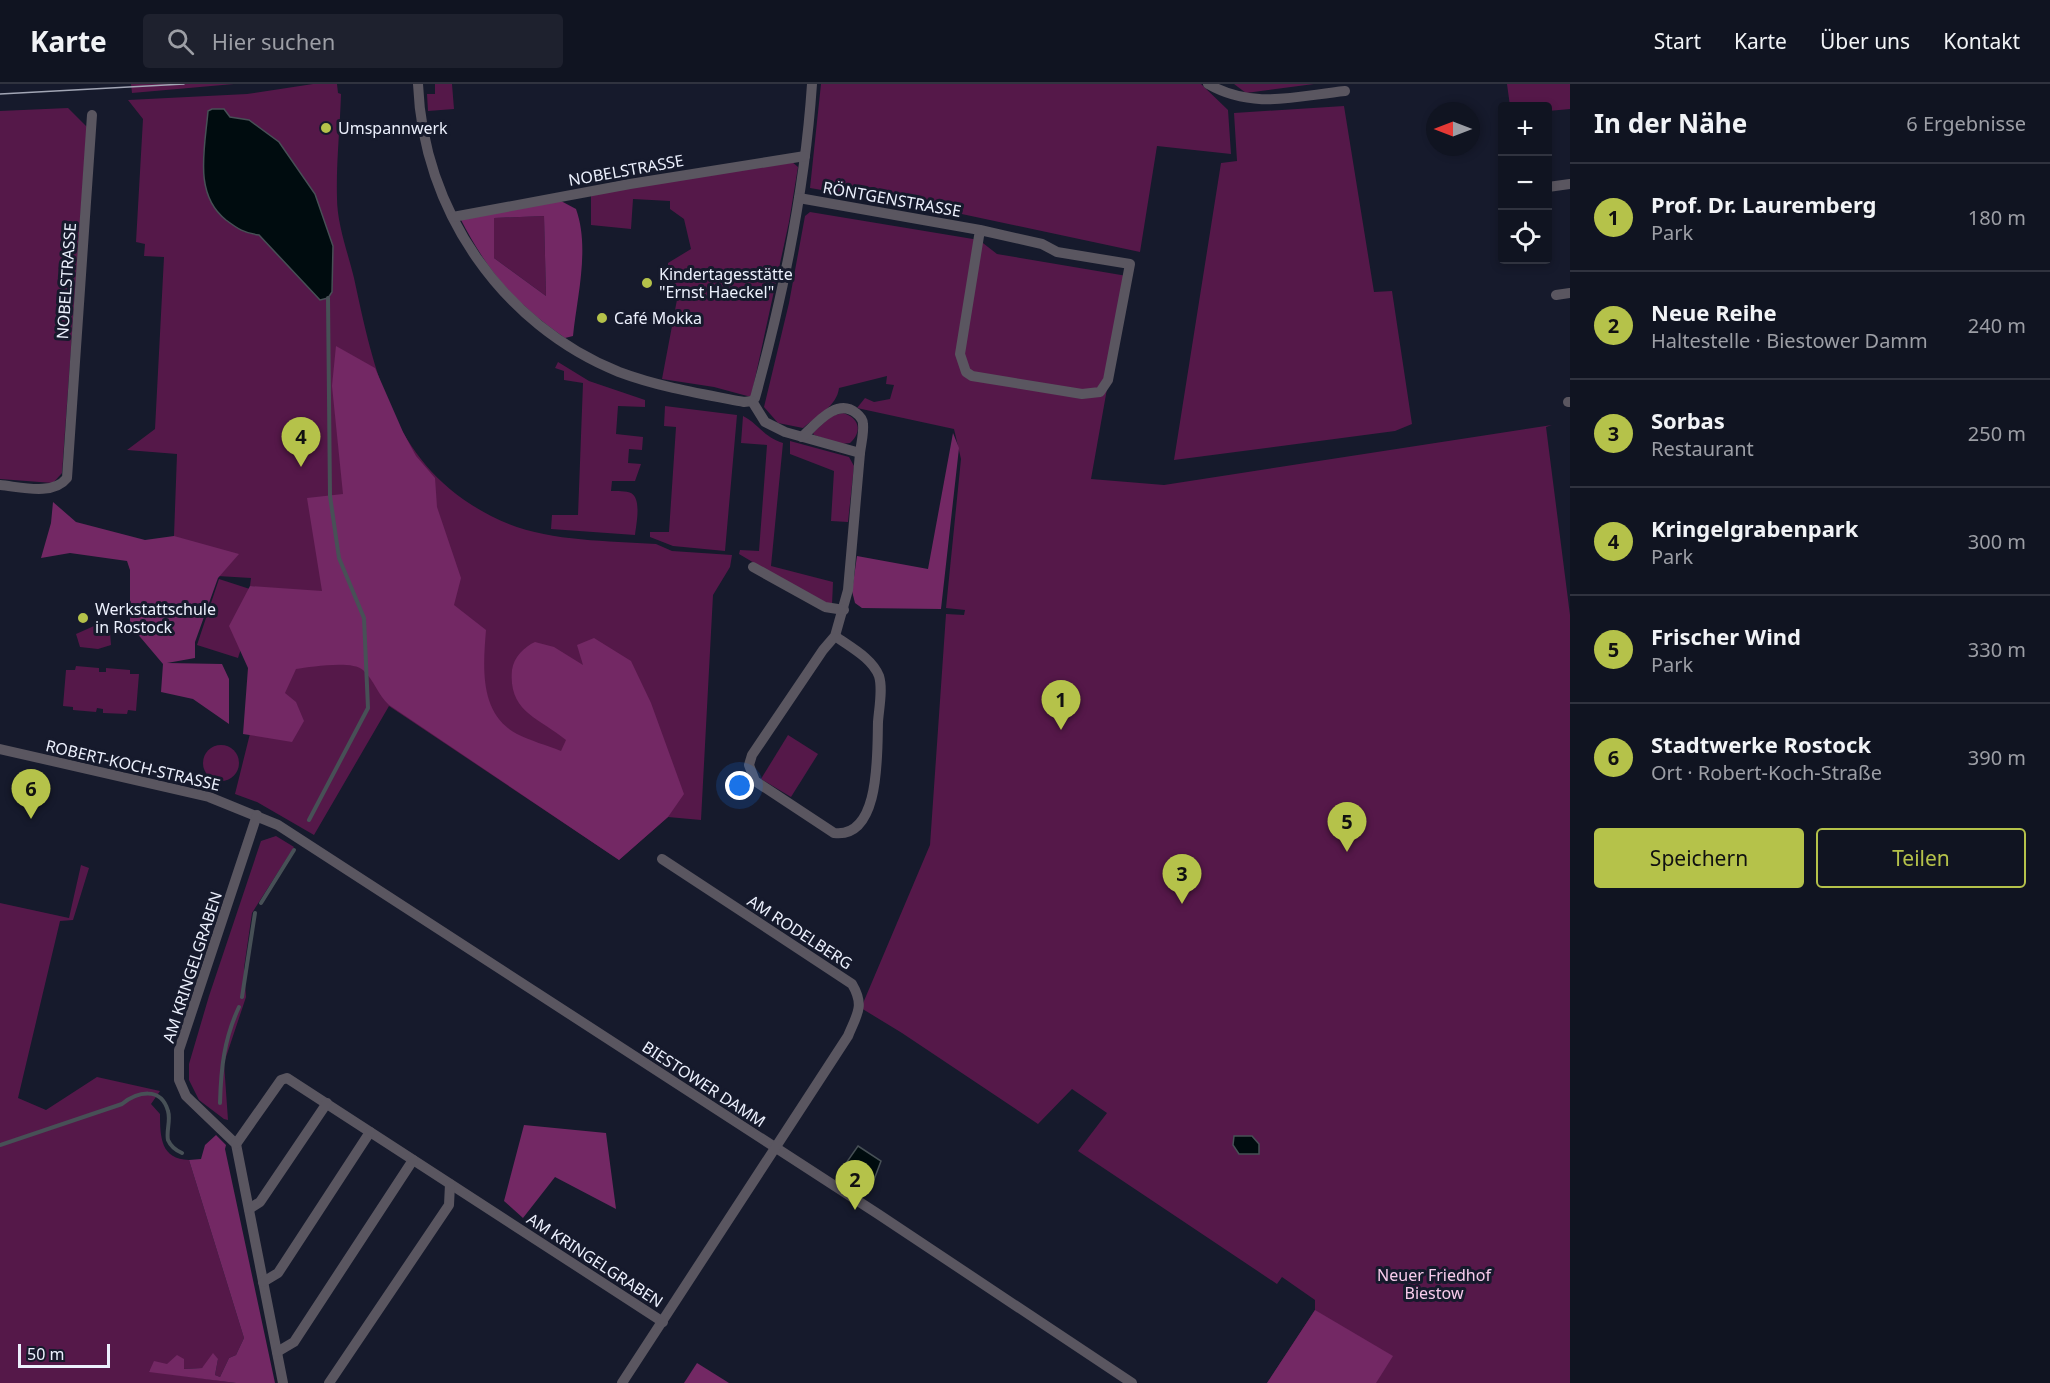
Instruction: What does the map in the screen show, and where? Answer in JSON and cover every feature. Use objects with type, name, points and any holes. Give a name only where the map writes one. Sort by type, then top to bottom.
[{"type":"street","points":[[418,84],[430,157],[453,217],[479,265],[523,311],[579,352],[619,371],[651,383],[744,402],[752,401]]},
{"type":"street","points":[[752,401],[758,387],[781,291],[799,198],[812,84]]},
{"type":"street","points":[[1208,84],[1242,99],[1263,100],[1346,91]]},
{"type":"street","name":"NOBELSTRASSE","points":[[0,485],[50,489],[62,485],[67,478],[71,449],[92,115]]},
{"type":"street","name":"NOBELSTRASSE","points":[[453,217],[619,186],[805,156]]},
{"type":"street","points":[[1552,186],[1570,184]]},
{"type":"street","name":"RÖNTGENSTRASSE","points":[[799,198],[980,230],[1042,244],[1056,252],[1130,264],[1108,380],[1100,392],[1082,394],[972,376],[966,372],[960,354],[980,230]]},
{"type":"street","points":[[1556,295],[1570,293]]},
{"type":"street","points":[[752,401],[765,422],[802,437],[860,453]]},
{"type":"street","points":[[802,437],[834,409],[842,406],[854,410],[862,417],[864,425],[850,578],[844,610],[835,636],[823,650],[752,755],[749,765],[755,781],[834,833],[843,834],[853,831],[863,817],[874,790],[880,679],[871,662],[835,636]]},
{"type":"street","points":[[753,567],[825,607],[844,610]]},
{"type":"street","name":"ROBERT-KOCH-STRASSE","points":[[0,749],[192,793],[231,804],[257,815]]},
{"type":"street","name":"AM KRINGELGRABEN","points":[[257,815],[179,1050],[177,1065],[179,1080],[186,1096],[236,1144],[281,1080],[287,1078],[296,1082],[663,1322]]},
{"type":"street","name":"BIESTOWER DAMM","points":[[257,815],[309,844],[1132,1383]]},
{"type":"street","name":"AM RODELBERG","points":[[622,1383],[777,1150],[848,1036],[858,1013],[860,997],[852,984],[662,859]]},
{"type":"street","points":[[249,1209],[260,1202],[327,1103]]},
{"type":"street","points":[[263,1282],[278,1273],[370,1132]]},
{"type":"street","points":[[236,1144],[283,1383]]},
{"type":"street","points":[[277,1352],[294,1342],[413,1160]]},
{"type":"street","points":[[329,1383],[449,1205],[450,1184]]},
{"type":"green space","points":[[131,84],[234,84],[132,93]]},
{"type":"green space","points":[[313,84],[337,84],[338,93],[341,94],[337,198],[343,238],[381,383],[394,415],[411,445],[432,472],[458,495],[491,516],[530,531],[572,538],[656,544],[672,551],[732,555],[730,567],[713,595],[701,820],[668,817],[619,860],[389,706],[314,835],[257,802],[235,794],[272,645],[262,588],[250,586],[251,578],[167,573],[174,536],[177,454],[127,450],[155,429],[164,257],[144,256],[145,244],[136,242],[143,119],[128,100],[247,94]]},
{"type":"green space","points":[[435,84],[452,84],[454,109],[428,111],[427,94],[435,94]]},
{"type":"green space","points":[[821,84],[1201,84],[1228,110],[1231,154],[1157,146],[1140,252],[957,213],[810,188]]},
{"type":"green space","points":[[1234,84],[1314,84],[1246,93]]},
{"type":"green space","points":[[1507,84],[1570,84],[1570,109],[1552,111],[1552,102],[1509,102]]},
{"type":"green space","points":[[1344,106],[1374,292],[1392,291],[1412,424],[1395,431],[1174,460],[1221,163],[1237,161],[1234,113]]},
{"type":"green space","points":[[68,108],[87,127],[62,473],[53,483],[0,479],[0,111]]},
{"type":"green space","points":[[791,161],[798,167],[789,222],[751,397],[714,387],[662,379],[679,289],[668,279],[668,263],[691,249],[684,219],[670,209],[670,201],[633,199],[631,229],[591,225],[591,194]]},
{"type":"green space","name":"Neuer Friedhof Biestow","points":[[810,212],[979,240],[997,254],[1127,276],[1091,479],[1164,485],[1552,425],[1546,427],[1570,615],[1570,1383],[1267,1383],[1315,1310],[1315,1300],[1282,1277],[1277,1284],[1078,1151],[1107,1113],[1072,1089],[1038,1124],[861,1008],[930,845],[946,614],[964,615],[965,610],[946,608],[961,459],[954,429],[857,408],[865,398],[874,402],[890,399],[894,385],[886,384],[887,376],[839,388],[830,405],[803,428],[778,423],[764,407],[789,303],[805,216]]},
{"type":"green space","points":[[544,216],[546,296],[494,258],[493,218]]},
{"type":"green space","points":[[558,362],[589,381],[645,400],[645,407],[618,406],[616,434],[643,437],[642,450],[629,449],[628,463],[641,464],[635,481],[612,481],[611,491],[629,492],[634,496],[638,512],[635,535],[551,529],[552,515],[578,515],[583,383],[564,380],[564,371],[555,368]]},
{"type":"green space","points":[[665,406],[737,415],[725,551],[673,546],[650,537],[650,532],[669,532],[676,427],[664,426]]},
{"type":"green space","points":[[843,413],[853,418],[857,425],[857,434],[850,443],[841,444],[814,435],[813,433],[831,416]]},
{"type":"green space","points":[[743,416],[770,437],[783,443],[771,566],[833,582],[832,605],[824,604],[739,554],[740,550],[759,551],[767,445],[741,443]]},
{"type":"green space","points":[[790,441],[849,457],[854,466],[848,522],[831,521],[834,471],[790,454]]},
{"type":"green space","points":[[219,579],[259,592],[238,658],[197,645]]},
{"type":"green space","points":[[103,622],[110,632],[111,645],[98,649],[80,647],[76,634]]},
{"type":"green space","points":[[76,666],[99,668],[99,672],[106,672],[106,668],[130,670],[130,674],[139,674],[136,711],[128,710],[127,714],[103,713],[103,709],[97,708],[96,712],[73,710],[73,707],[63,706],[66,670],[75,670]]},
{"type":"green space","points":[[788,735],[818,754],[791,797],[761,779]]},
{"type":"green space","points":[[221,745],[234,750],[239,763],[234,776],[221,781],[208,776],[203,763],[208,750]]},
{"type":"green space","points":[[276,836],[294,847],[252,913],[244,968],[246,997],[224,1063],[228,1120],[199,1100],[189,1080],[189,1064],[209,996],[261,841]]},
{"type":"green space","points":[[81,865],[89,868],[73,920],[60,921],[18,1098],[46,1110],[97,1077],[160,1091],[151,1104],[160,1114],[164,1146],[173,1156],[189,1160],[244,1338],[236,1355],[229,1358],[220,1377],[215,1375],[218,1359],[202,1368],[184,1369],[167,1364],[149,1371],[236,1383],[0,1383],[0,903],[69,918]]},
{"type":"shaded area","points":[[224,109],[230,117],[249,120],[279,142],[315,194],[333,246],[332,292],[328,298],[320,300],[259,235],[238,228],[216,209],[205,184],[204,170],[208,111]]},
{"type":"shaded area","points":[[561,201],[576,209],[580,224],[582,256],[573,336],[565,338],[517,299],[492,271],[460,218]],"holes":[[[544,216],[546,296],[494,258],[494,218]]]},
{"type":"shaded area","points":[[336,346],[375,368],[416,456],[435,478],[437,507],[461,578],[454,605],[486,630],[484,674],[486,688],[496,715],[505,725],[517,734],[561,751],[566,740],[527,712],[515,696],[512,684],[513,665],[520,653],[535,642],[554,647],[583,665],[577,645],[594,638],[631,661],[651,703],[684,794],[668,817],[619,860],[389,705],[367,674],[358,667],[331,665],[296,669],[285,693],[296,702],[304,721],[292,742],[243,734],[248,668],[229,626],[250,586],[322,591],[307,498],[343,494],[332,386]]},
{"type":"shaded area","points":[[953,433],[959,448],[941,609],[862,608],[855,603],[852,591],[857,556],[928,569]]},
{"type":"shaded area","points":[[53,502],[76,522],[145,540],[174,536],[239,554],[218,578],[195,642],[195,658],[167,663],[222,664],[229,679],[229,724],[193,699],[161,692],[163,664],[130,625],[130,570],[127,561],[70,553],[41,558],[51,523]]},
{"type":"shaded area","points":[[524,1125],[606,1133],[616,1209],[555,1177],[523,1218],[504,1201]]},
{"type":"shaded area","points":[[216,1135],[226,1145],[275,1383],[236,1383],[149,1372],[154,1361],[167,1364],[177,1355],[184,1359],[184,1369],[202,1368],[213,1353],[218,1359],[215,1375],[220,1377],[229,1358],[236,1355],[244,1338],[189,1160],[201,1159],[205,1145]]},
{"type":"shaded area","points":[[1234,1136],[1252,1136],[1259,1144],[1259,1154],[1239,1154],[1233,1145]]},
{"type":"shaded area","points":[[858,1146],[881,1161],[872,1185],[844,1166]]},
{"type":"shaded area","points":[[1315,1310],[1393,1356],[1376,1383],[1267,1383]]},
{"type":"shaded area","points":[[697,1363],[729,1383],[684,1383]]},
{"type":"waterway","points":[[309,820],[368,708],[364,618],[339,558],[330,496],[328,298]]},
{"type":"waterway","points":[[261,903],[294,850]]},
{"type":"waterway","points":[[242,997],[255,913]]},
{"type":"waterway","points":[[220,1103],[224,1054],[239,1007]]},
{"type":"waterway","points":[[0,1145],[122,1104],[141,1094],[148,1094],[160,1098],[165,1103],[169,1114],[168,1140],[170,1145],[182,1153]]},
{"type":"tram line","points":[[0,94],[184,84]]},
{"type":"place","name":"Umspannwerk","points":[[326,128]]},
{"type":"place","name":"Kindertagesstätte \"Ernst Haeckel\"","points":[[647,283]]},
{"type":"place","name":"Café Mokka","points":[[602,318]]},
{"type":"place","name":"Kringelgrabenpark","points":[[301,467]]},
{"type":"place","name":"Werkstattschule in Rostock","points":[[83,618]]},
{"type":"place","name":"Prof. Dr. Lauremberg","points":[[1061,730]]},
{"type":"place","name":"Stadtwerke Rostock","points":[[31,819]]},
{"type":"place","name":"Frischer Wind","points":[[1347,852]]},
{"type":"place","name":"Sorbas","points":[[1182,904]]},
{"type":"place","name":"Neue Reihe","points":[[855,1210]]}]
